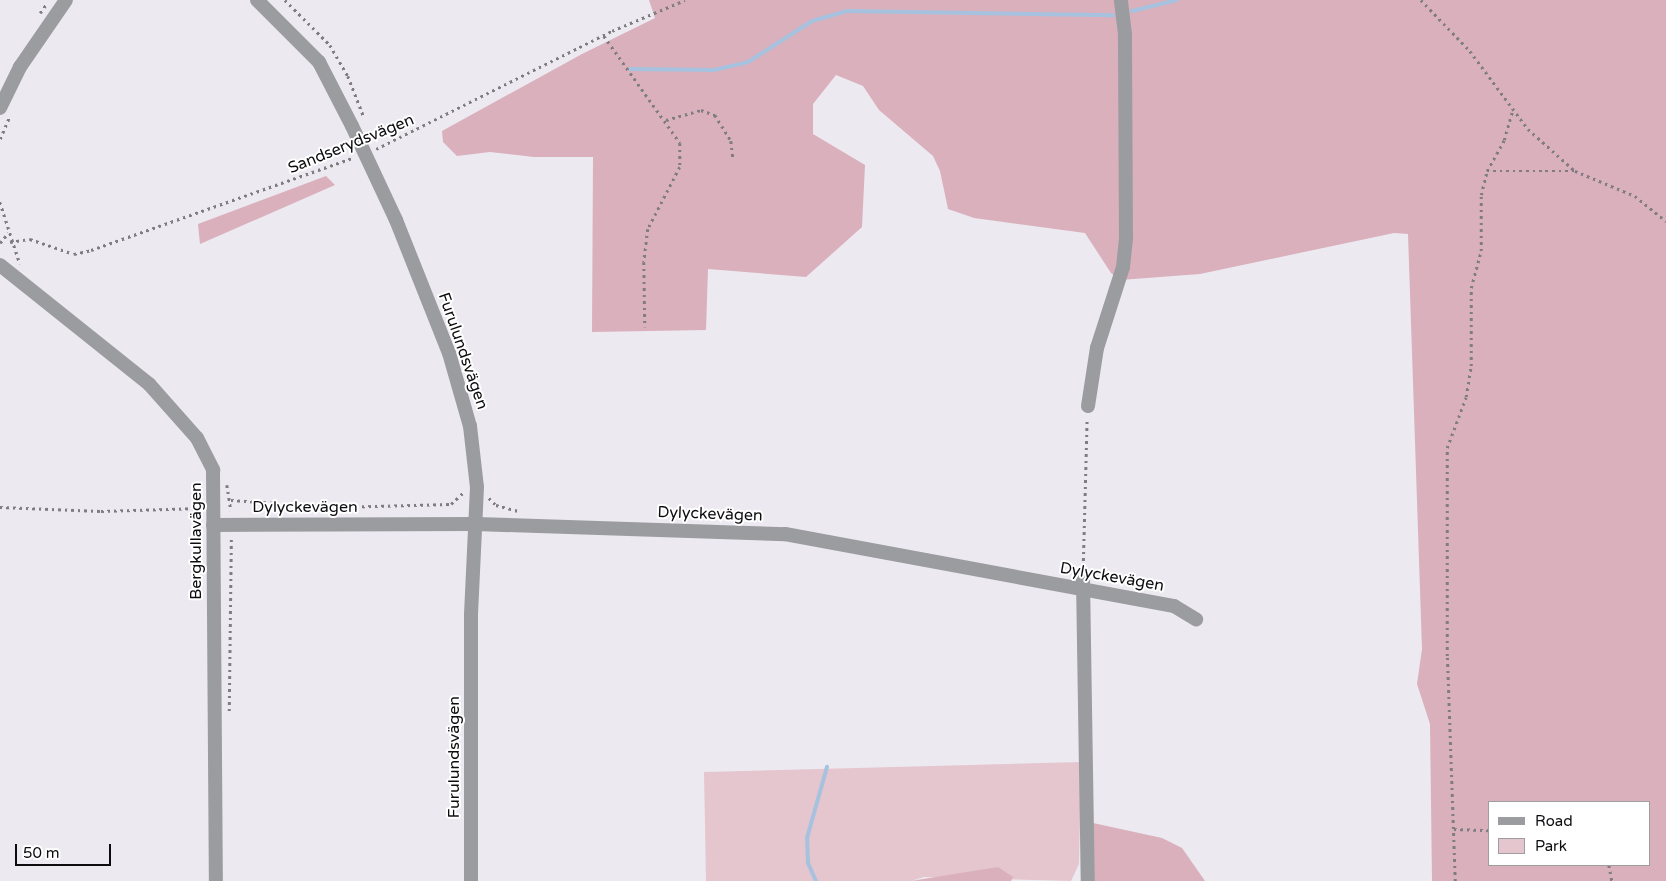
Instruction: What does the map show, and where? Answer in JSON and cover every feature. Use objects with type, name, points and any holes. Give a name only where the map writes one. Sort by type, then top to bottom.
[{"type":"street","points":[[0,108],[20,67],[66,0]]},
{"type":"street","name":"Furulundsvägen","points":[[257,0],[319,62],[370,151],[449,353],[470,426],[477,487],[471,615],[471,881]]},
{"type":"street","points":[[1088,406],[1097,348],[1123,267],[1126,238],[1125,34],[1121,0]]},
{"type":"street","name":"Bergkullavägen","points":[[0,265],[149,384],[197,438],[213,470],[216,881]]},
{"type":"street","name":"Dylyckevägen","points":[[213,525],[476,524],[785,534],[1082,585],[1174,606],[1196,618]]},
{"type":"street","points":[[1082,585],[1088,881]]},
{"type":"path","points":[[285,0],[330,45],[348,76],[365,121]]},
{"type":"path","name":"Sandserydsvägen","points":[[10,242],[30,239],[74,254],[91,250],[370,151],[604,36],[685,0]]},
{"type":"path","points":[[1421,0],[1470,51],[1528,129],[1575,170],[1635,196],[1666,221]]},
{"type":"path","points":[[604,36],[666,120],[680,144],[682,160],[648,230],[644,262],[645,328]]},
{"type":"path","points":[[1455,881],[1447,656],[1447,448],[1466,397],[1471,288],[1481,251],[1481,195],[1487,172],[1504,140],[1513,109]]},
{"type":"path","points":[[666,120],[701,110],[715,115],[731,140],[733,157]]},
{"type":"path","points":[[372,140],[370,151],[380,158]]},
{"type":"path","points":[[1487,172],[1575,170]]},
{"type":"path","points":[[0,202],[10,242],[22,267]]},
{"type":"path","points":[[0,243],[8,233]]},
{"type":"path","points":[[1082,585],[1088,406]]},
{"type":"path","points":[[226,481],[231,500],[229,712]]},
{"type":"path","points":[[231,500],[336,507],[451,504],[469,488],[485,487],[496,505],[521,511]]},
{"type":"path","points":[[0,507],[101,511],[214,508]]},
{"type":"path","points":[[1454,829],[1488,830]]},
{"type":"path","points":[[1610,866],[1612,881]]},
{"type":"green space","points":[[1081,762],[1079,864],[1071,881],[924,877],[911,881],[706,881],[704,772]]},
{"type":"shaded area","points":[[649,0],[1666,0],[1666,881],[1432,881],[1430,724],[1417,684],[1422,649],[1408,234],[1394,233],[1200,274],[1120,280],[1111,273],[1085,233],[974,218],[948,209],[940,171],[933,156],[879,110],[863,86],[836,75],[813,104],[813,134],[865,165],[862,227],[806,277],[708,269],[706,330],[592,332],[593,157],[534,157],[490,152],[457,156],[443,142],[442,131],[582,54],[655,18]]},
{"type":"shaded area","points":[[326,176],[335,185],[200,244],[198,224]]},
{"type":"shaded area","points":[[1093,823],[1162,838],[1182,848],[1205,881],[1093,881]]},
{"type":"shaded area","points":[[998,867],[1013,877],[1011,881],[911,881]]},
{"type":"waterway","points":[[1132,11],[1177,0]]},
{"type":"waterway","points":[[630,69],[714,70],[748,62],[812,21],[848,11],[1113,15]]},
{"type":"waterway","points":[[816,881],[808,863],[807,838],[827,767]]}]
